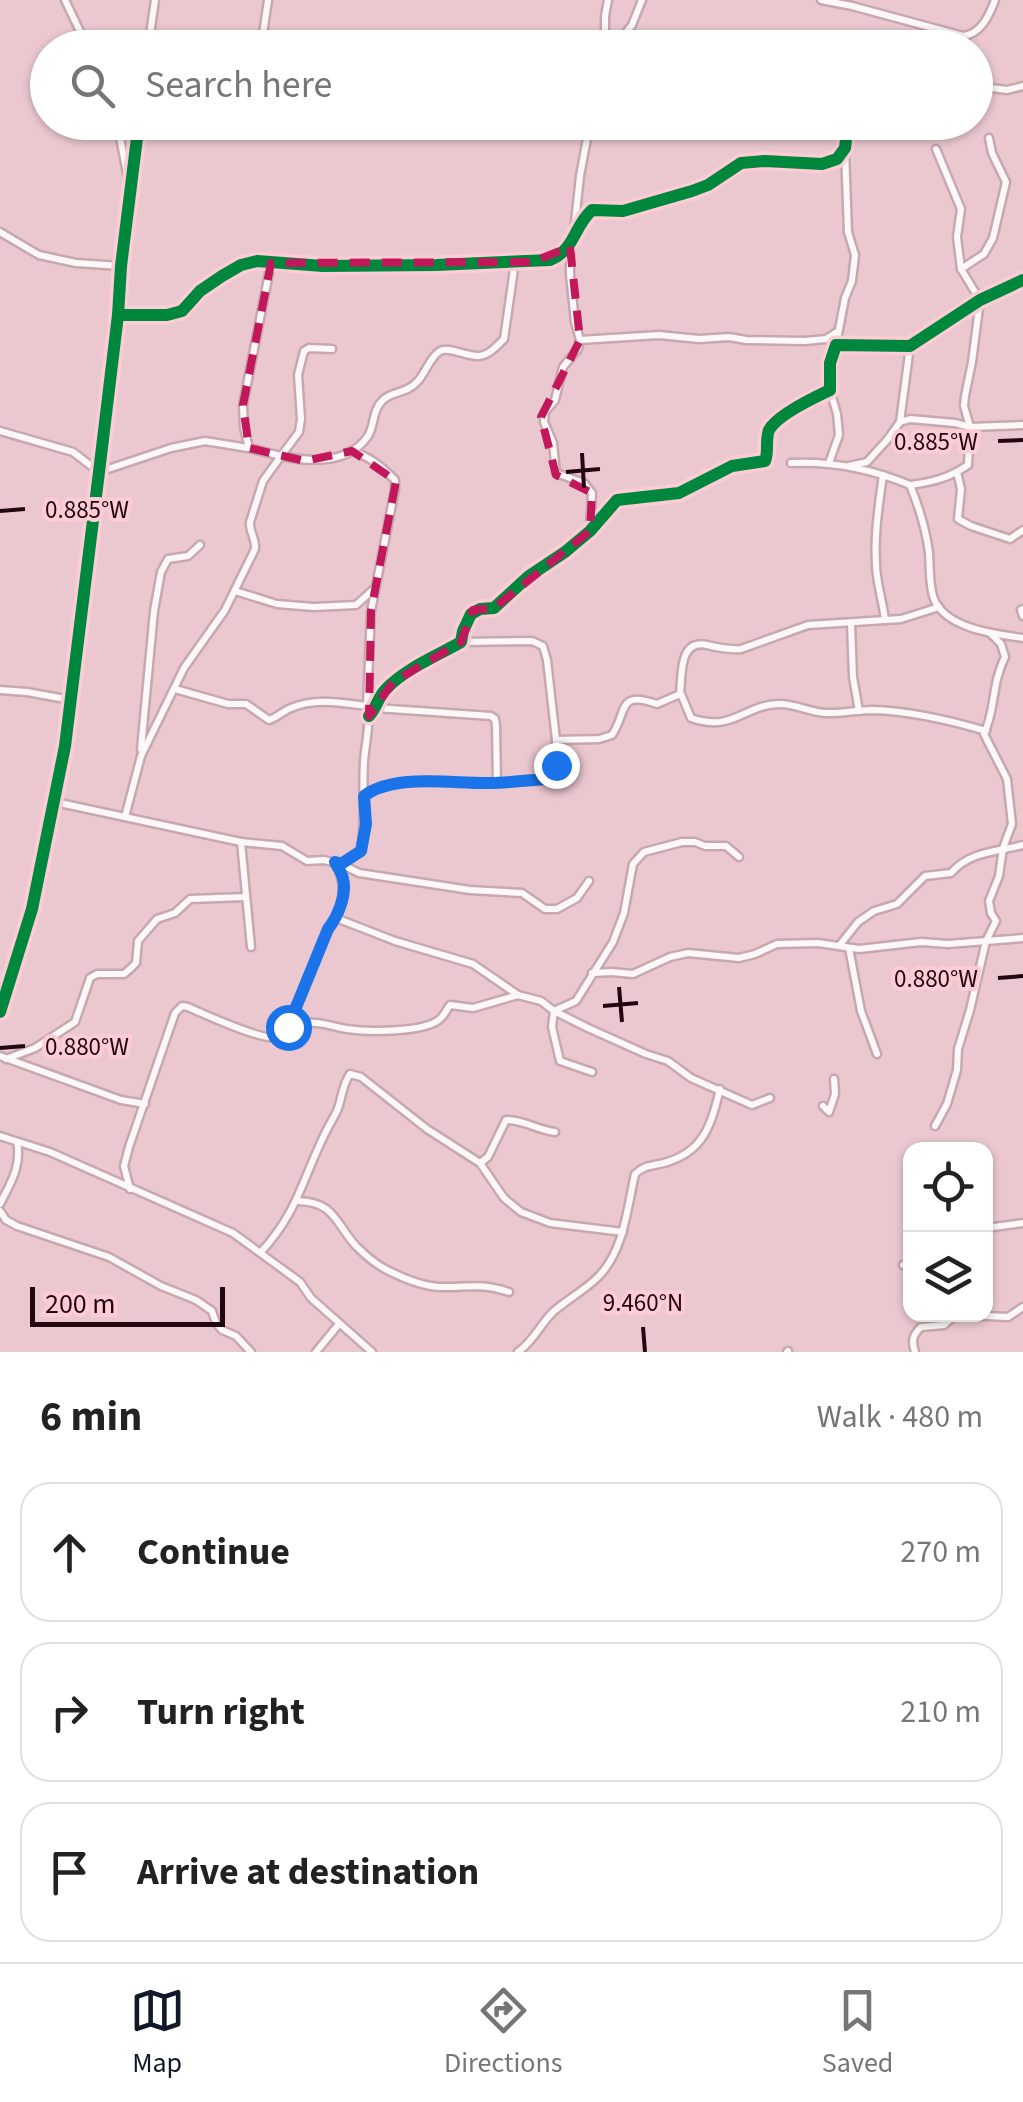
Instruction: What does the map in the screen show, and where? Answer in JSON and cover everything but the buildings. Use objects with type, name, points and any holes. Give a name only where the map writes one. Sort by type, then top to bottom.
[{"type":"street","points":[[65,0],[79,30]]},
{"type":"street","points":[[151,30],[155,0]]},
{"type":"street","points":[[264,30],[268,0]]},
{"type":"street","points":[[605,30],[608,0]]},
{"type":"street","points":[[628,30],[642,0]]},
{"type":"street","points":[[821,0],[940,30]]},
{"type":"street","points":[[976,30],[985,23],[995,0]]},
{"type":"street","points":[[993,88],[1023,86]]},
{"type":"street","points":[[120,140],[130,190]]},
{"type":"street","points":[[0,1012],[32,908],[55,802],[71,700],[137,140]]},
{"type":"street","points":[[574,237],[587,140]]},
{"type":"street","points":[[830,463],[839,435],[830,390],[830,362],[855,255],[848,232],[846,140]]},
{"type":"street","points":[[961,270],[984,254],[993,238],[1006,182],[989,140]]},
{"type":"street","points":[[590,531],[592,493],[584,483],[556,473],[553,443],[544,422],[545,412],[555,400],[562,368],[578,349],[580,340],[570,247],[584,218],[592,210],[623,211],[692,192],[741,163],[765,160],[822,164],[837,159],[845,148]]},
{"type":"street","points":[[791,464],[849,466],[910,486],[940,481],[968,465],[970,427],[964,406],[980,300],[961,270],[957,237],[962,209],[936,150]]},
{"type":"street","points":[[0,232],[40,255],[76,263],[121,266]]},
{"type":"street","points":[[118,314],[166,316],[182,312],[200,291],[241,265],[257,262],[324,266],[515,262],[550,260],[570,247]]},
{"type":"street","points":[[100,472],[205,441],[305,461],[352,451],[369,435],[376,408],[385,396],[405,392],[440,351],[478,356],[490,352],[504,339],[515,262]]},
{"type":"street","points":[[249,448],[243,406],[271,263]]},
{"type":"street","points":[[836,345],[910,346],[980,300],[1020,280]]},
{"type":"street","points":[[580,340],[659,335],[699,340],[729,337],[805,341],[826,339],[836,332]]},
{"type":"street","points":[[849,466],[867,462],[900,422],[910,346]]},
{"type":"street","points":[[140,756],[196,649],[225,610],[255,549],[250,522],[263,482],[299,432],[302,418],[298,375],[304,351],[332,349]]},
{"type":"street","points":[[461,642],[471,614],[494,608],[529,576],[566,552],[617,500],[679,493],[732,466],[765,461],[768,433],[773,425],[830,390]]},
{"type":"street","points":[[900,422],[1023,426]]},
{"type":"street","points":[[0,431],[54,444],[73,452],[100,472]]},
{"type":"street","points":[[352,451],[369,456],[395,480],[371,610],[372,707]]},
{"type":"street","points":[[958,472],[958,518],[1010,539],[1023,530]]},
{"type":"street","points":[[883,474],[876,570],[885,620]]},
{"type":"street","points":[[910,486],[920,511],[932,593],[939,607],[952,619],[980,632],[1023,638]]},
{"type":"street","points":[[125,817],[140,756],[161,572],[168,560],[188,556],[200,546]]},
{"type":"street","points":[[235,591],[277,604],[313,607],[356,604],[376,586]]},
{"type":"street","points":[[939,607],[915,616],[808,626],[740,649],[692,645],[686,651],[680,694],[691,718],[704,723],[726,723],[777,704],[828,713],[892,712],[944,719],[986,731]]},
{"type":"street","points":[[851,623],[859,711]]},
{"type":"street","points":[[936,1126],[957,1070],[958,1049],[986,941],[996,921],[988,900],[999,876],[1012,824],[1006,779],[984,734],[990,721],[996,676],[1005,657],[1000,644],[989,633]]},
{"type":"street","points":[[338,863],[361,851],[366,824],[364,796],[364,765],[369,716],[381,693],[461,642],[532,641],[543,646],[556,740],[552,776],[497,783],[388,784],[364,796]]},
{"type":"street","points":[[175,688],[228,704],[246,704],[269,720],[289,708],[320,702],[492,716],[496,726],[497,783]]},
{"type":"street","points":[[0,690],[71,700]]},
{"type":"street","points":[[556,740],[612,735],[628,701],[640,698],[656,704],[680,694]]},
{"type":"street","points":[[55,802],[241,842],[282,846],[307,861],[338,863],[360,873],[470,890],[522,893],[545,909],[577,898],[589,881]]},
{"type":"street","points":[[241,842],[251,948]]},
{"type":"street","points":[[554,1011],[576,1001],[613,942],[624,913],[633,864],[644,852],[696,842],[726,846],[740,858]]},
{"type":"street","points":[[839,947],[867,916],[897,904],[925,876],[951,873],[975,855],[1023,845]]},
{"type":"street","points":[[130,1189],[124,1166],[175,1013],[188,1006],[275,1038],[285,1032],[336,918],[343,894],[338,863]]},
{"type":"street","points":[[3,1058],[35,1048],[75,1022],[90,978],[97,974],[124,974],[131,968],[136,962],[138,941],[157,919],[175,913],[190,899],[245,896]]},
{"type":"street","points":[[336,918],[395,941],[473,964],[518,995],[541,1001],[554,1011],[668,1061],[691,1078],[752,1104],[770,1098]]},
{"type":"street","points":[[592,974],[633,974],[670,956],[688,954],[739,958],[777,944],[818,943],[859,949],[1023,938]]},
{"type":"street","points":[[849,948],[861,1012],[877,1054]]},
{"type":"street","points":[[0,984],[9,986]]},
{"type":"street","points":[[292,1018],[299,1024],[319,1022],[349,1029],[396,1032],[431,1024],[450,1005],[473,1008],[518,995]]},
{"type":"street","points":[[554,1011],[552,1027],[560,1061],[592,1072]]},
{"type":"street","points":[[3,1058],[121,1100],[146,1104]]},
{"type":"street","points":[[262,1252],[297,1201],[350,1074],[361,1077],[480,1163],[504,1198],[521,1212],[550,1223],[623,1232]]},
{"type":"street","points":[[823,1106],[829,1112],[834,1079]]},
{"type":"street","points":[[518,1352],[531,1343],[556,1309],[601,1274],[623,1232],[634,1174],[680,1156],[703,1140],[712,1124],[720,1089]]},
{"type":"street","points":[[480,1163],[488,1156],[506,1120],[556,1132]]},
{"type":"street","points":[[0,1136],[50,1152],[233,1232],[300,1282],[311,1298],[372,1352]]},
{"type":"street","points":[[16,1141],[17,1170],[0,1208],[6,1220],[109,1257],[196,1300],[212,1311],[222,1330],[236,1336],[252,1352]]},
{"type":"street","points":[[297,1201],[310,1202],[331,1212],[356,1246],[387,1270],[434,1287],[489,1285],[509,1292]]},
{"type":"street","points":[[993,1227],[1023,1223]]},
{"type":"street","points":[[914,1352],[913,1335],[921,1326],[944,1324],[964,1316],[1008,1318],[1023,1307]]},
{"type":"street","points":[[316,1352],[339,1324]]},
{"type":"highlighted area","points":[[570,247],[580,340],[541,417],[556,475],[592,493],[590,531],[494,608],[473,610],[461,642],[393,682],[369,716],[371,611],[396,481],[352,451],[305,461],[249,448],[243,405],[271,263],[532,262]]},
{"type":"cycle path","points":[[0,1012],[32,909],[65,746],[137,140]]},
{"type":"cycle path","points":[[118,315],[167,315],[182,311],[200,291],[222,276],[257,261],[323,266],[550,260],[565,250],[592,210],[623,211],[692,191],[741,163],[822,164],[837,159],[846,140]]},
{"type":"cycle path","points":[[369,716],[394,682],[461,642],[471,614],[494,608],[529,576],[590,531],[617,500],[679,493],[732,466],[765,461],[773,424],[830,390],[830,363],[836,345],[910,346],[980,300],[1023,280]]},
{"type":"route","points":[[288,1027],[343,894],[343,878],[335,862],[341,864],[361,851],[366,824],[364,796],[388,784],[547,779],[556,765]]}]
